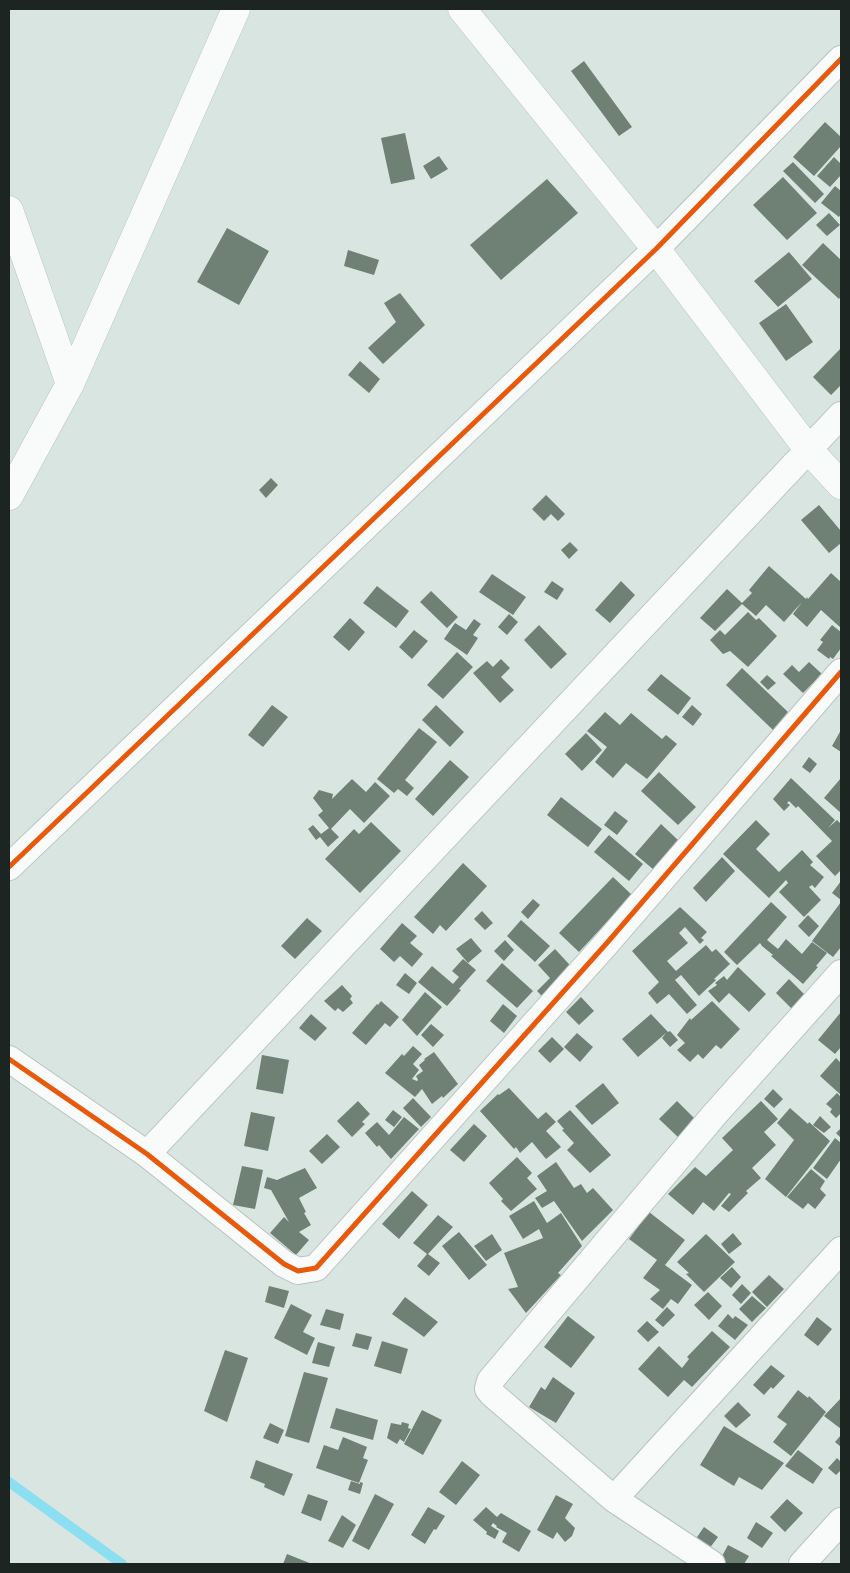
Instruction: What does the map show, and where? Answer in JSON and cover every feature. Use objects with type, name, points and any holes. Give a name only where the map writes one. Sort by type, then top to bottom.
[{"type":"street","points":[[9,496],[70,384],[236,9]]},
{"type":"street","points":[[462,9],[656,249],[808,449],[841,485]]},
{"type":"street","points":[[9,867],[656,249],[841,59]]},
{"type":"street","points":[[9,210],[70,384]]},
{"type":"street","points":[[147,1154],[841,415]]},
{"type":"street","points":[[9,1059],[147,1154],[284,1264],[298,1271],[316,1268],[606,944],[841,672]]},
{"type":"street","points":[[712,1564],[614,1499],[488,1389],[490,1381],[715,1114],[841,973]]},
{"type":"street","points":[[614,1499],[841,1250]]},
{"type":"street","points":[[802,1564],[841,1521]]},
{"type":"building","points":[[584,61],[632,127],[619,136],[571,71]]},
{"type":"building","points":[[825,122],[841,137],[841,146],[814,176],[793,157]]},
{"type":"building","points":[[405,133],[415,179],[391,184],[381,138]]},
{"type":"building","points":[[439,156],[448,169],[431,179],[423,166]]},
{"type":"building","points":[[834,157],[841,164],[841,175],[830,187],[817,176]]},
{"type":"building","points":[[793,162],[824,194],[815,203],[783,171]]},
{"type":"building","points":[[783,177],[817,213],[787,240],[753,205]]},
{"type":"building","points":[[547,179],[578,213],[501,280],[470,245]]},
{"type":"building","points":[[835,186],[841,191],[841,214],[839,217],[821,203]]},
{"type":"building","points":[[829,213],[840,225],[827,236],[816,225]]},
{"type":"building","points":[[227,228],[269,251],[239,305],[197,282]]},
{"type":"building","points":[[823,243],[841,260],[841,296],[839,299],[802,265]]},
{"type":"building","points":[[348,250],[379,260],[374,275],[344,266]]},
{"type":"building","points":[[789,252],[812,279],[778,307],[754,281]]},
{"type":"building","points":[[400,293],[425,325],[383,364],[368,348],[396,322],[384,303]]},
{"type":"building","points":[[786,304],[813,342],[786,361],[759,323]]},
{"type":"building","points":[[841,348],[841,385],[831,395],[813,377]]},
{"type":"building","points":[[360,361],[380,379],[369,393],[348,375]]},
{"type":"building","points":[[271,478],[278,485],[266,498],[259,490]]},
{"type":"building","points":[[546,495],[565,514],[558,521],[551,514],[544,521],[532,509]]},
{"type":"building","points":[[819,505],[841,531],[841,543],[829,553],[801,520]]},
{"type":"building","points":[[570,542],[578,550],[569,559],[561,550]]},
{"type":"building","points":[[769,566],[806,599],[831,573],[841,582],[841,628],[821,610],[807,627],[793,614],[802,602],[784,622],[766,605],[756,616],[742,604],[715,631],[700,618],[727,589],[742,603],[752,593],[749,590]]},
{"type":"building","points":[[492,574],[526,597],[513,615],[479,592]]},
{"type":"building","points":[[552,581],[564,589],[557,600],[544,592]]},
{"type":"building","points":[[621,581],[635,595],[610,623],[595,610]]},
{"type":"building","points":[[377,586],[409,611],[396,628],[363,603]]},
{"type":"building","points":[[431,591],[458,617],[447,628],[420,602]]},
{"type":"building","points":[[748,612],[756,620],[759,618],[777,636],[748,667],[730,651],[723,654],[710,640],[720,630],[725,635]]},
{"type":"building","points":[[509,614],[518,622],[507,635],[498,627]]},
{"type":"building","points":[[350,618],[365,632],[349,651],[333,637]]},
{"type":"building","points":[[474,619],[481,624],[473,635],[478,638],[467,655],[444,639],[455,623],[466,630]]},
{"type":"building","points":[[539,625],[567,654],[551,669],[524,640]]},
{"type":"building","points":[[832,625],[841,632],[841,648],[833,659],[830,657],[829,659],[817,650],[823,642],[820,640]]},
{"type":"building","points":[[414,630],[428,641],[412,659],[399,647]]},
{"type":"building","points":[[457,652],[473,667],[443,699],[427,685]]},
{"type":"building","points":[[501,659],[510,668],[501,677],[514,690],[500,703],[473,673],[487,661],[493,667]]},
{"type":"building","points":[[809,662],[822,674],[803,693],[783,674],[792,665],[799,672]]},
{"type":"building","points":[[742,668],[788,712],[773,730],[726,685]]},
{"type":"building","points":[[661,674],[691,698],[678,715],[647,690]]},
{"type":"building","points":[[767,675],[776,683],[768,690],[760,682]]},
{"type":"building","points":[[272,705],[288,717],[263,747],[248,735]]},
{"type":"building","points":[[436,705],[464,732],[450,747],[422,720]]},
{"type":"building","points":[[692,705],[702,714],[693,726],[682,717]]},
{"type":"building","points":[[605,712],[620,725],[631,713],[662,739],[666,735],[677,744],[647,779],[626,763],[613,778],[595,762],[607,747],[587,731]]},
{"type":"building","points":[[419,728],[437,742],[405,780],[414,788],[407,796],[398,789],[394,793],[377,779]]},
{"type":"building","points":[[841,730],[841,752],[832,746]]},
{"type":"building","points":[[586,733],[602,750],[582,771],[565,754]]},
{"type":"building","points":[[809,757],[817,764],[810,773],[802,767]]},
{"type":"building","points":[[450,760],[469,777],[433,816],[415,799]]},
{"type":"building","points":[[659,772],[696,807],[678,825],[641,791]]},
{"type":"building","points":[[791,778],[835,820],[828,828],[837,820],[841,824],[841,870],[835,876],[816,856],[832,841],[798,806],[796,808],[789,801],[787,803],[790,805],[784,811],[773,799]]},
{"type":"building","points":[[841,778],[841,813],[824,798]]},
{"type":"building","points":[[352,779],[366,792],[375,782],[390,796],[364,823],[350,809],[331,829],[339,837],[328,847],[320,837],[316,840],[308,829],[313,825],[321,834],[329,828],[318,815],[323,811],[313,798],[319,790],[333,794],[332,799]]},
{"type":"building","points":[[561,797],[602,829],[588,847],[547,815]]},
{"type":"building","points":[[615,811],[628,821],[617,835],[604,825]]},
{"type":"building","points":[[756,820],[770,834],[756,849],[779,872],[802,850],[813,862],[810,865],[824,877],[815,888],[812,885],[809,887],[821,900],[804,917],[779,892],[788,883],[786,880],[769,898],[723,854]]},
{"type":"building","points":[[371,822],[401,851],[360,893],[325,859],[354,829],[359,834]]},
{"type":"building","points":[[661,824],[679,841],[654,870],[635,854]]},
{"type":"building","points":[[609,835],[643,864],[629,881],[594,852]]},
{"type":"building","points":[[722,857],[735,871],[706,902],[693,888]]},
{"type":"building","points":[[463,863],[487,886],[446,931],[440,925],[433,934],[414,917]]},
{"type":"building","points":[[613,877],[632,895],[579,952],[559,933]]},
{"type":"building","points":[[841,881],[841,900],[832,893]]},
{"type":"building","points":[[533,899],[540,905],[528,919],[521,912]]},
{"type":"building","points":[[771,902],[787,917],[767,940],[778,949],[786,939],[802,954],[812,942],[827,953],[803,984],[760,943],[737,965],[724,952]]},
{"type":"building","points":[[841,902],[841,947],[833,957],[812,941]]},
{"type":"building","points":[[680,907],[707,932],[701,938],[704,940],[700,944],[685,927],[679,933],[688,943],[667,961],[676,971],[706,945],[712,952],[716,949],[730,964],[699,996],[681,975],[664,989],[675,980],[697,1005],[687,1014],[669,994],[657,1004],[648,993],[659,982],[632,951]]},
{"type":"building","points":[[482,911],[493,923],[485,930],[474,919]]},
{"type":"building","points":[[808,915],[819,926],[809,937],[798,926]]},
{"type":"building","points":[[307,918],[322,931],[295,959],[281,946]]},
{"type":"building","points":[[521,920],[550,946],[535,962],[507,936]]},
{"type":"building","points":[[402,923],[417,936],[410,943],[423,954],[412,967],[400,956],[394,962],[380,949]]},
{"type":"building","points":[[471,938],[482,951],[468,963],[456,949]]},
{"type":"building","points":[[505,940],[514,950],[504,961],[494,951]]},
{"type":"building","points":[[555,949],[580,976],[550,1004],[537,991],[550,978],[538,965]]},
{"type":"building","points":[[463,959],[476,970],[447,1006],[418,982],[432,966],[453,984],[459,977],[452,971]]},
{"type":"building","points":[[502,963],[533,991],[517,1008],[486,981]]},
{"type":"building","points":[[738,967],[766,994],[749,1012],[729,993],[719,1003],[708,991],[717,985],[715,983],[724,976],[727,980]]},
{"type":"building","points":[[405,973],[417,983],[409,994],[396,985]]},
{"type":"building","points":[[789,979],[806,996],[793,1010],[776,993]]},
{"type":"building","points":[[342,985],[352,996],[350,999],[353,1003],[343,1012],[338,1008],[335,1011],[324,1001]]},
{"type":"building","points":[[425,992],[442,1007],[417,1036],[402,1020]]},
{"type":"building","points":[[581,997],[594,1011],[579,1025],[566,1012]]},
{"type":"building","points":[[381,1001],[399,1017],[390,1027],[385,1023],[366,1045],[352,1033]]},
{"type":"building","points":[[712,1001],[740,1029],[721,1049],[716,1045],[703,1059],[698,1054],[690,1062],[677,1050],[685,1043],[677,1035],[690,1018],[691,1020]]},
{"type":"building","points":[[503,1004],[517,1016],[504,1033],[490,1021]]},
{"type":"building","points":[[841,1012],[841,1047],[835,1054],[818,1040]]},
{"type":"building","points":[[311,1014],[327,1028],[315,1041],[299,1028]]},
{"type":"building","points":[[651,1014],[678,1040],[670,1047],[662,1038],[666,1033],[638,1057],[622,1039]]},
{"type":"building","points":[[431,1024],[444,1035],[433,1047],[421,1035]]},
{"type":"building","points":[[577,1033],[593,1047],[580,1062],[564,1047]]},
{"type":"building","points":[[552,1037],[564,1049],[550,1063],[538,1051]]},
{"type":"building","points":[[413,1046],[422,1054],[413,1064],[419,1070],[412,1079],[418,1080],[416,1076],[423,1071],[419,1065],[434,1052],[458,1084],[443,1098],[442,1096],[432,1104],[422,1089],[415,1097],[385,1073],[402,1054],[404,1056]]},
{"type":"building","points":[[262,1055],[289,1060],[283,1094],[256,1089]]},
{"type":"building","points":[[836,1058],[841,1063],[841,1095],[820,1076]]},
{"type":"building","points":[[603,1083],[619,1103],[592,1125],[575,1106]]},
{"type":"building","points":[[509,1088],[538,1119],[546,1112],[556,1122],[546,1131],[561,1147],[546,1159],[532,1142],[520,1153],[516,1147],[514,1149],[480,1111],[498,1094]]},
{"type":"building","points":[[773,1089],[783,1099],[774,1108],[764,1099]]},
{"type":"building","points":[[837,1093],[841,1097],[841,1113],[836,1118],[830,1112],[832,1109],[826,1104]]},
{"type":"building","points":[[413,1098],[431,1117],[421,1127],[403,1108]]},
{"type":"building","points":[[358,1101],[370,1114],[362,1122],[365,1124],[352,1137],[337,1121]]},
{"type":"building","points":[[677,1101],[696,1120],[679,1138],[659,1119]]},
{"type":"building","points":[[761,1101],[778,1119],[764,1132],[776,1145],[752,1168],[761,1178],[746,1191],[748,1193],[729,1212],[721,1206],[731,1194],[729,1193],[714,1211],[703,1202],[693,1215],[668,1194],[695,1167],[706,1176],[733,1150],[722,1138]]},
{"type":"building","points":[[790,1108],[830,1141],[786,1197],[765,1179],[794,1140],[777,1123]]},
{"type":"building","points":[[393,1110],[402,1117],[394,1127],[385,1120]]},
{"type":"building","points":[[570,1110],[611,1155],[590,1173],[567,1150],[574,1143],[562,1130],[564,1129],[557,1121]]},
{"type":"building","points":[[251,1112],[275,1117],[268,1151],[244,1146]]},
{"type":"building","points":[[820,1116],[831,1127],[824,1133],[813,1125]]},
{"type":"building","points":[[404,1117],[419,1129],[391,1159],[365,1133],[377,1122],[389,1135]]},
{"type":"building","points":[[474,1124],[487,1136],[464,1162],[450,1150]]},
{"type":"building","points":[[841,1128],[841,1138],[836,1133]]},
{"type":"building","points":[[327,1134],[340,1147],[322,1164],[309,1151]]},
{"type":"building","points":[[835,1138],[841,1143],[841,1159],[827,1179],[813,1168]]},
{"type":"building","points":[[517,1157],[532,1173],[527,1178],[537,1189],[511,1211],[501,1201],[503,1199],[489,1183]]},
{"type":"building","points":[[556,1162],[574,1188],[581,1184],[587,1193],[593,1188],[613,1210],[582,1241],[554,1201],[542,1208],[535,1198],[547,1191],[537,1176]]},
{"type":"building","points":[[242,1166],[263,1170],[255,1209],[233,1205]]},
{"type":"building","points":[[305,1168],[317,1188],[299,1198],[306,1212],[304,1213],[311,1225],[299,1232],[309,1240],[296,1255],[270,1233],[284,1217],[289,1222],[271,1190],[264,1188],[267,1177],[277,1180]]},
{"type":"building","points":[[811,1169],[825,1181],[820,1189],[826,1195],[815,1209],[808,1203],[803,1209],[787,1197]]},
{"type":"building","points":[[412,1191],[428,1205],[399,1239],[382,1224]]},
{"type":"building","points":[[534,1201],[547,1223],[561,1213],[582,1246],[558,1273],[561,1275],[526,1313],[508,1289],[518,1287],[504,1253],[543,1238],[539,1229],[523,1239],[509,1216]]},
{"type":"building","points":[[649,1212],[685,1240],[665,1265],[692,1285],[678,1304],[671,1299],[663,1309],[650,1299],[660,1290],[643,1278],[657,1260],[629,1239]]},
{"type":"building","points":[[438,1215],[453,1227],[428,1254],[440,1263],[429,1276],[417,1266],[427,1254],[413,1243]]},
{"type":"building","points":[[459,1232],[487,1265],[469,1280],[442,1246]]},
{"type":"building","points":[[733,1233],[742,1244],[729,1254],[721,1244]]},
{"type":"building","points":[[492,1234],[502,1250],[486,1261],[474,1246]]},
{"type":"building","points":[[706,1234],[735,1262],[704,1292],[686,1274],[689,1273],[677,1262]]},
{"type":"building","points":[[732,1267],[741,1277],[731,1288],[720,1278]]},
{"type":"building","points":[[769,1275],[784,1289],[767,1307],[752,1292]]},
{"type":"building","points":[[742,1284],[751,1293],[741,1304],[732,1295]]},
{"type":"building","points":[[269,1286],[289,1291],[284,1308],[265,1302]]},
{"type":"building","points":[[708,1292],[722,1306],[709,1320],[694,1305]]},
{"type":"building","points":[[752,1296],[766,1308],[752,1322],[739,1309]]},
{"type":"building","points":[[405,1297],[438,1322],[424,1337],[392,1314]]},
{"type":"building","points":[[291,1304],[312,1315],[303,1332],[315,1338],[307,1355],[274,1338]]},
{"type":"building","points":[[667,1307],[675,1315],[663,1327],[655,1320]]},
{"type":"building","points":[[326,1309],[344,1314],[340,1330],[320,1325]]},
{"type":"building","points":[[728,1314],[733,1319],[735,1316],[748,1325],[735,1340],[718,1326]]},
{"type":"building","points":[[568,1316],[595,1337],[571,1368],[544,1347]]},
{"type":"building","points":[[817,1317],[832,1329],[818,1346],[804,1335]]},
{"type":"building","points":[[647,1321],[659,1332],[648,1342],[637,1331]]},
{"type":"building","points":[[712,1331],[730,1347],[692,1387],[684,1380],[668,1397],[638,1369],[659,1346],[682,1368],[689,1359],[687,1357]]},
{"type":"building","points":[[356,1333],[372,1337],[368,1350],[352,1346]]},
{"type":"building","points":[[382,1341],[408,1349],[401,1374],[374,1366]]},
{"type":"building","points":[[318,1342],[335,1347],[329,1367],[312,1363]]},
{"type":"building","points":[[225,1350],[248,1358],[227,1422],[204,1411]]},
{"type":"building","points":[[771,1365],[785,1376],[773,1389],[771,1387],[764,1395],[753,1385]]},
{"type":"building","points":[[304,1372],[328,1378],[309,1443],[285,1436]]},
{"type":"building","points":[[553,1377],[575,1393],[556,1423],[529,1407],[541,1387],[545,1390]]},
{"type":"building","points":[[798,1390],[808,1398],[809,1396],[826,1412],[791,1456],[773,1442],[787,1424],[777,1417]]},
{"type":"building","points":[[841,1398],[841,1429],[824,1416]]},
{"type":"building","points":[[738,1402],[751,1415],[736,1428],[724,1416]]},
{"type":"building","points":[[336,1408],[378,1420],[373,1440],[330,1428]]},
{"type":"building","points":[[422,1410],[442,1420],[423,1455],[404,1444]]},
{"type":"building","points":[[402,1422],[409,1424],[408,1428],[411,1429],[404,1442],[400,1439],[397,1444],[387,1438],[391,1423],[401,1425]]},
{"type":"building","points":[[270,1423],[284,1430],[278,1444],[263,1438]]},
{"type":"building","points":[[724,1426],[784,1463],[762,1490],[739,1477],[734,1486],[700,1465]]},
{"type":"building","points":[[841,1435],[841,1447],[835,1442]]},
{"type":"building","points":[[343,1437],[367,1447],[363,1458],[368,1460],[359,1483],[316,1468],[324,1445],[338,1450]]},
{"type":"building","points":[[798,1450],[823,1469],[813,1484],[785,1466]]},
{"type":"building","points":[[837,1458],[841,1462],[841,1470],[836,1475],[828,1468]]},
{"type":"building","points":[[256,1460],[293,1474],[284,1496],[264,1487],[265,1484],[250,1478]]},
{"type":"building","points":[[462,1461],[480,1475],[456,1505],[439,1492]]},
{"type":"building","points":[[351,1481],[363,1483],[360,1494],[348,1490]]},
{"type":"building","points":[[308,1494],[328,1501],[321,1521],[301,1513]]},
{"type":"building","points":[[375,1494],[394,1504],[369,1550],[352,1541]]},
{"type":"building","points":[[556,1495],[573,1504],[565,1518],[575,1528],[572,1536],[565,1542],[557,1532],[553,1539],[537,1530]]},
{"type":"building","points":[[787,1499],[803,1513],[785,1532],[770,1517]]},
{"type":"building","points":[[428,1507],[445,1516],[425,1544],[411,1535]]},
{"type":"building","points":[[486,1507],[497,1517],[501,1513],[531,1531],[519,1552],[502,1542],[507,1533],[496,1527],[493,1523],[491,1526],[499,1531],[495,1539],[486,1534],[487,1532],[473,1520]]},
{"type":"building","points":[[342,1515],[356,1525],[343,1548],[328,1541]]},
{"type":"building","points":[[756,1522],[773,1533],[762,1548],[747,1538]]},
{"type":"building","points":[[704,1527],[718,1537],[706,1553],[693,1543]]},
{"type":"building","points":[[728,1545],[749,1556],[744,1564],[723,1564],[719,1562]]},
{"type":"building","points":[[287,1554],[312,1564],[283,1564]]},
{"type":"waterway","points":[[9,1482],[122,1564]]},
{"type":"cycle path","points":[[9,867],[656,249],[841,59]]},
{"type":"cycle path","points":[[9,1059],[147,1154],[284,1264],[298,1271],[316,1268],[606,944],[841,672]]}]
